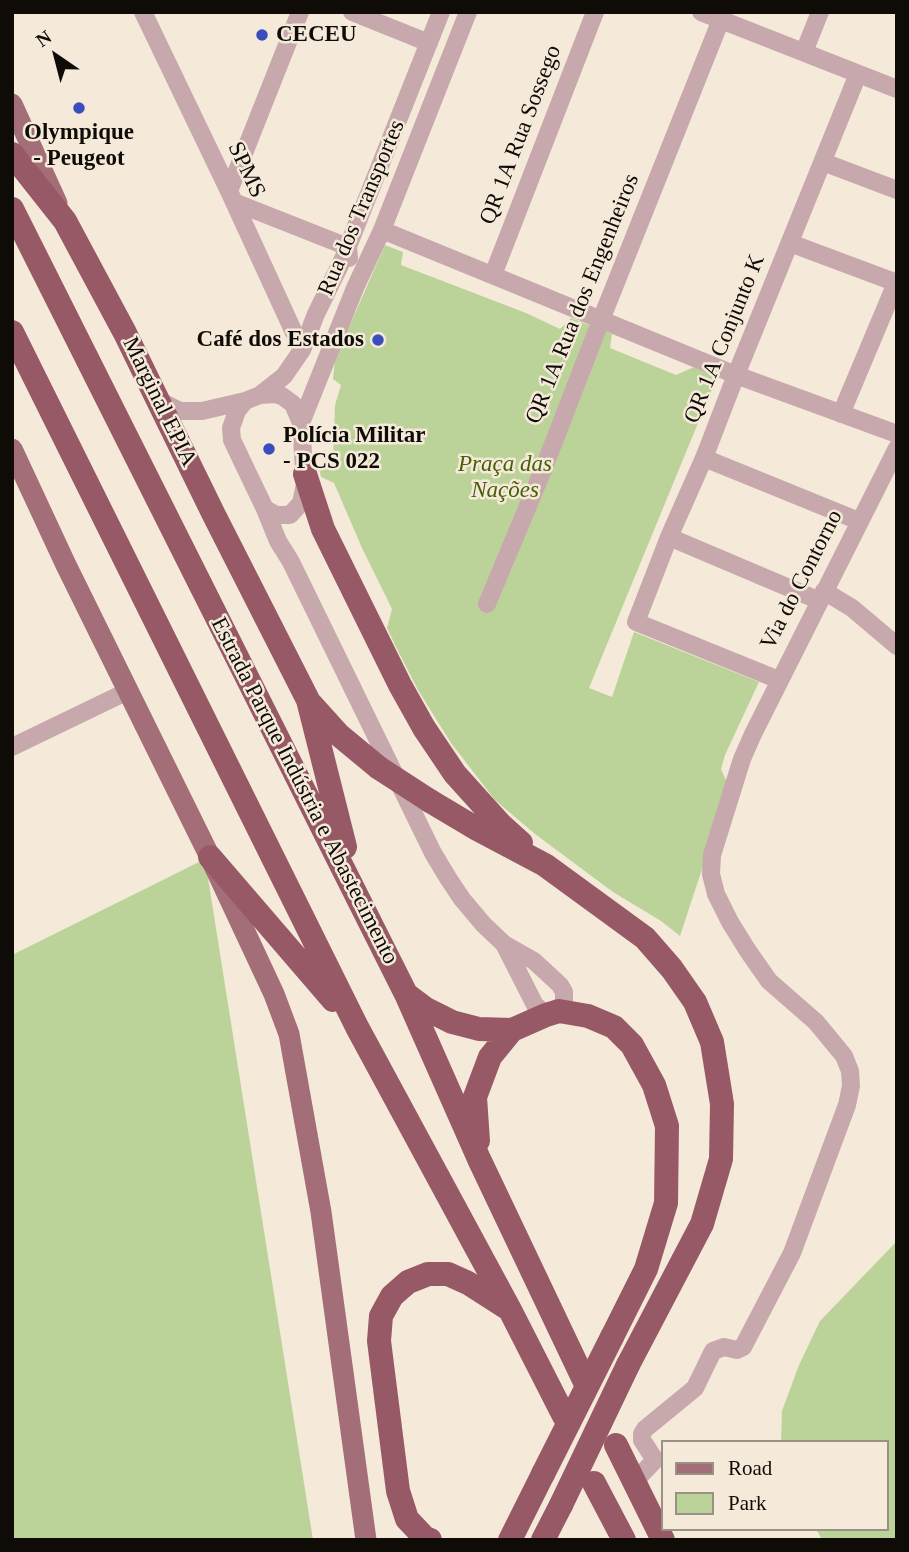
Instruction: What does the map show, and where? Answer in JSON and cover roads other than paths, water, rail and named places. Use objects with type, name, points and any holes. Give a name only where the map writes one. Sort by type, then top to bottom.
[{"type":"highway","points":[[12,154],[65,220]]},
{"type":"highway","name":"Estrada Parque Indústria e Abastecimento","points":[[12,209],[406,994],[479,1159],[584,1380]]},
{"type":"highway","name":"Marginal EPIA","points":[[65,220],[125,332],[308,700]]},
{"type":"highway","points":[[12,332],[357,1027],[510,1310],[564,1416]]},
{"type":"highway","points":[[305,474],[323,529],[400,685],[424,728],[455,774],[501,825],[545,865],[645,938],[672,969],[695,1002],[712,1042],[722,1104],[722,1159],[702,1224],[628,1365],[543,1540]]},
{"type":"highway","points":[[308,700],[356,892]]},
{"type":"highway","points":[[308,700],[339,735],[379,768],[429,801],[545,865]]},
{"type":"highway","points":[[211,857],[357,1027]]},
{"type":"highway","points":[[406,994],[426,1009],[452,1022],[479,1029],[512,1030],[553,1013],[588,1016],[614,1027],[632,1045],[654,1085],[667,1126],[666,1203],[646,1269],[543,1474],[506,1538]]},
{"type":"highway","points":[[479,1159],[475,1097],[490,1057],[512,1030]]},
{"type":"highway","points":[[430,1540],[407,1519],[398,1491],[379,1340],[382,1316],[392,1296],[408,1282],[428,1274],[448,1274],[458,1278],[510,1310]]},
{"type":"highway","points":[[616,1445],[663,1540]]},
{"type":"highway","points":[[594,1483],[624,1540]]},
{"type":"main road","name":"Marginal EPIA","points":[[12,104],[65,220]]},
{"type":"main road","points":[[12,449],[66,565],[211,857],[274,994],[289,1034],[321,1212],[366,1540]]},
{"type":"street","name":"SPMS","points":[[143,12],[232,196],[302,350]]},
{"type":"street","points":[[300,12],[232,196],[348,247],[349,262],[354,267],[363,269]]},
{"type":"street","points":[[352,12],[429,43]]},
{"type":"street","name":"Rua dos Transportes","points":[[158,400],[180,411],[201,411],[253,398],[284,376],[302,350],[348,247],[441,12]]},
{"type":"street","name":"Rua dos Transportes","points":[[301,423],[363,269],[382,230],[468,12]]},
{"type":"street","name":"QR 1A Rua Sossego","points":[[493,275],[595,12]]},
{"type":"street","points":[[701,12],[723,16],[897,89]]},
{"type":"street","points":[[804,52],[820,12]]},
{"type":"street","name":"QR 1A Rua dos Engenheiros","points":[[487,604],[723,16]]},
{"type":"street","name":"QR 1A Conjunto K","points":[[779,680],[636,622],[859,74]]},
{"type":"street","points":[[412,83],[436,93]]},
{"type":"street","points":[[823,162],[897,190]]},
{"type":"street","points":[[382,230],[736,375],[897,434]]},
{"type":"street","points":[[790,243],[896,283],[841,414]]},
{"type":"street","points":[[291,562],[287,533],[290,515],[301,503],[304,495],[301,423],[293,404],[275,394],[253,398],[237,411],[231,428],[232,440],[271,525],[433,853],[461,899],[483,923],[504,944],[534,961],[560,985],[564,992],[564,1001],[553,1013],[536,1005],[504,944]]},
{"type":"street","name":"Via do Contorno","points":[[634,1482],[654,1461],[642,1440],[645,1429],[695,1388],[713,1351],[724,1347],[737,1350],[743,1347],[792,1253],[847,1105],[851,1086],[850,1071],[844,1056],[816,1022],[769,981],[742,941],[716,894],[710,874],[712,855],[742,759],[779,680],[897,448]]},
{"type":"street","points":[[704,458],[859,521]]},
{"type":"street","points":[[265,509],[276,515],[290,515]]},
{"type":"street","points":[[669,537],[852,608],[897,646]]},
{"type":"street","points":[[12,747],[128,691]]},
{"type":"place","name":"CECEU","points":[[262,35]]},
{"type":"place","name":"Olympique - Peugeot","points":[[79,108]]},
{"type":"place","name":"Café dos Estados","points":[[378,340]]},
{"type":"place","name":"Polícia Militar - PCS 022","points":[[269,449]]},
{"type":"park label","name":"Praça das Nações","points":[[505,478]]}]
